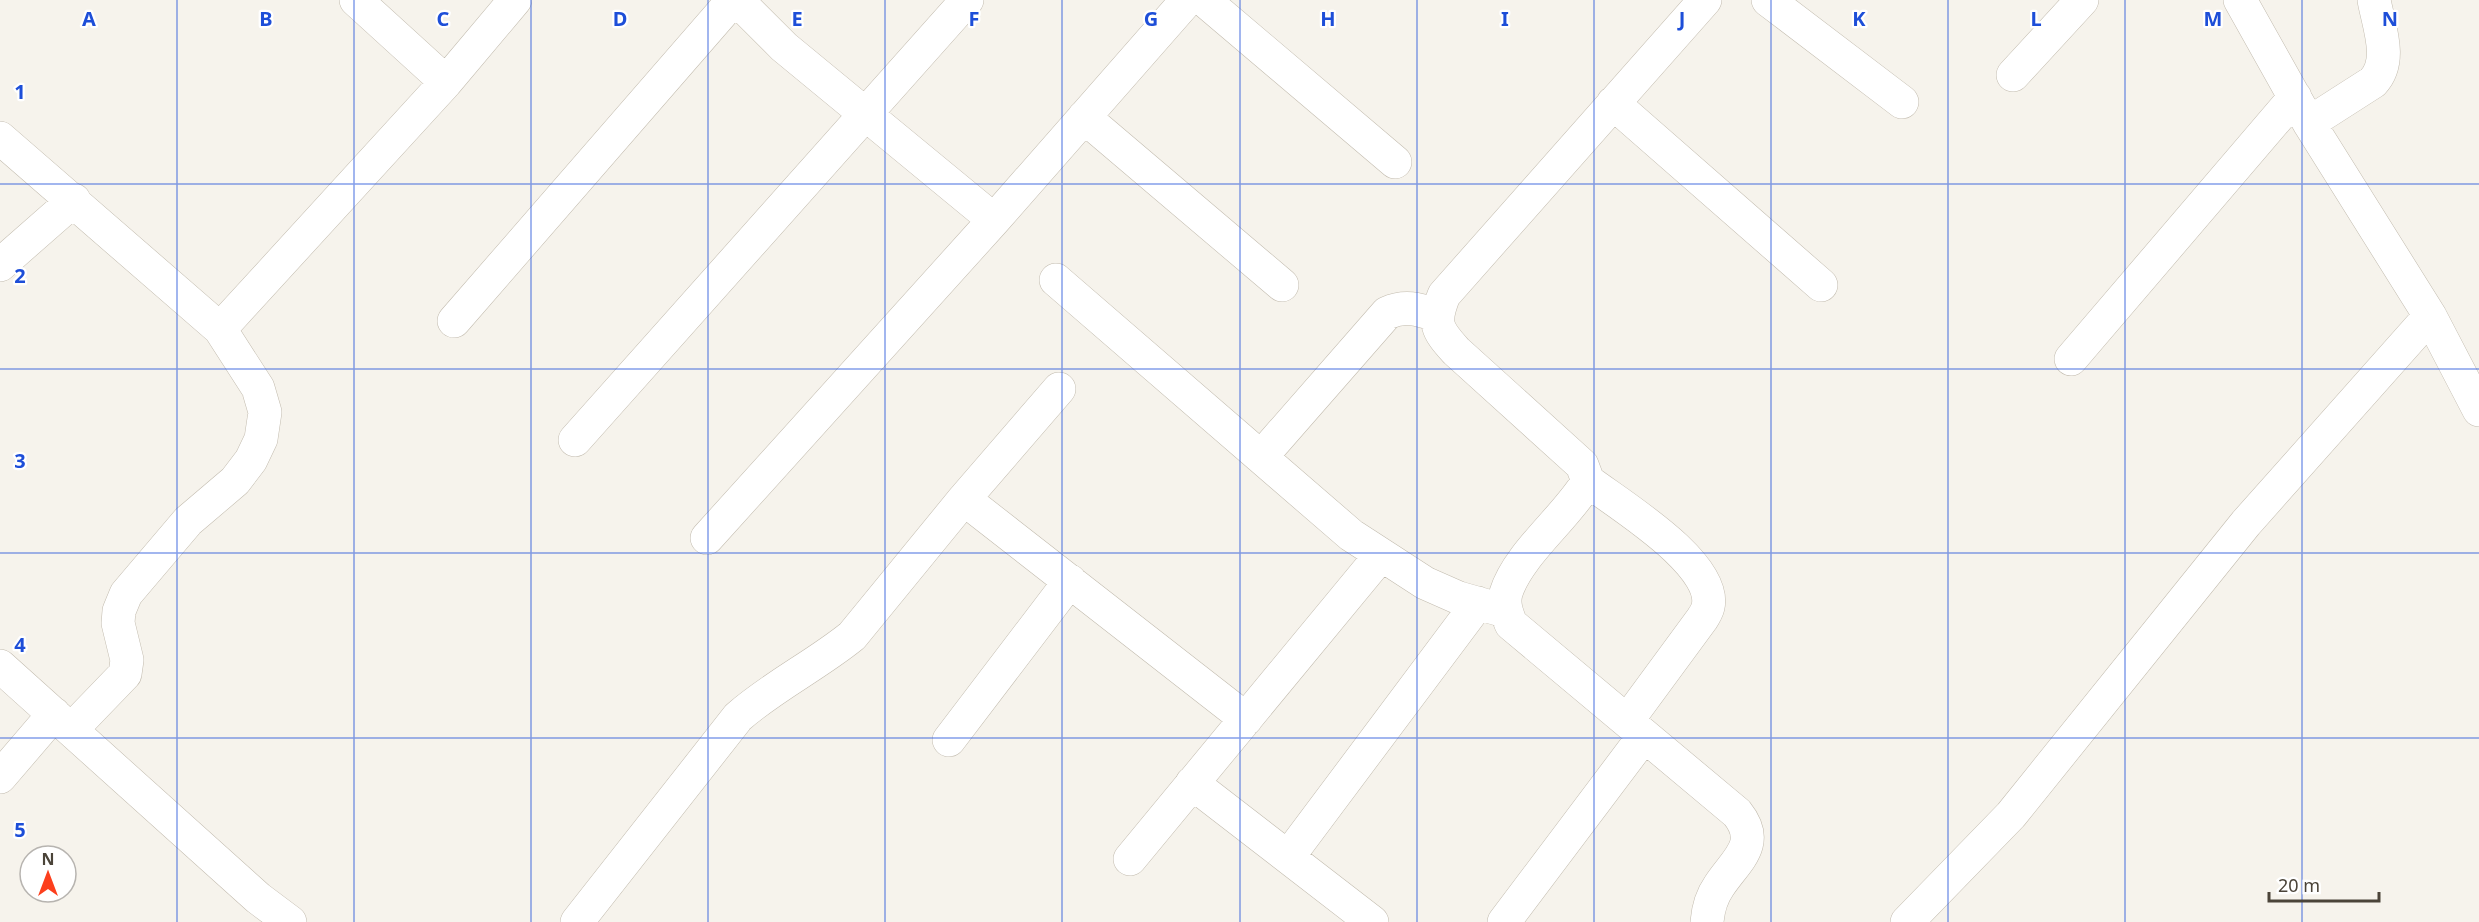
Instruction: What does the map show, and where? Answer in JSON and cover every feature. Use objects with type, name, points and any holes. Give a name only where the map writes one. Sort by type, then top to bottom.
[{"type":"street","points":[[356,0],[446,82]]},
{"type":"street","points":[[220,329],[446,82],[515,0]]},
{"type":"street","points":[[454,321],[735,0],[784,47],[994,220]]},
{"type":"street","points":[[575,440],[967,0]]},
{"type":"street","points":[[707,538],[994,220],[1187,0]]},
{"type":"street","points":[[1204,0],[1395,162]]},
{"type":"street","points":[[1504,922],[1636,729],[1702,619],[1708,606],[1707,593],[1696,569],[1679,549],[1588,481],[1582,465],[1456,351],[1440,333],[1436,315],[1444,295],[1705,0]]},
{"type":"street","points":[[1768,0],[1902,102]]},
{"type":"street","points":[[2013,75],[2082,0]]},
{"type":"street","points":[[2240,0],[2302,110],[2430,316],[2479,410]]},
{"type":"street","points":[[2071,359],[2302,110],[2373,82],[2382,73],[2385,62],[2374,0]]},
{"type":"street","points":[[1613,103],[1821,285]]},
{"type":"street","points":[[1084,117],[1282,285]]},
{"type":"street","points":[[0,138],[220,329],[258,388],[266,412],[261,439],[251,460],[235,481],[188,521],[126,594],[119,611],[118,623],[127,660],[124,674],[63,721],[0,777]]},
{"type":"street","points":[[0,265],[74,200]]},
{"type":"street","points":[[1056,280],[1351,535],[1425,583],[1492,607],[1737,813],[1748,826],[1748,843],[1743,855],[1717,888],[1708,911],[1707,922]]},
{"type":"street","points":[[1261,458],[1387,313],[1399,308],[1416,308],[1436,315]]},
{"type":"street","points":[[1907,922],[2011,816],[2246,523],[2430,316]]},
{"type":"street","points":[[577,922],[738,717],[761,696],[829,654],[852,636],[964,499],[1059,389]]},
{"type":"street","points":[[1288,857],[1492,607],[1505,595],[1514,575],[1588,481]]},
{"type":"street","points":[[964,499],[1246,719]]},
{"type":"street","points":[[1130,859],[1381,555]]},
{"type":"street","points":[[949,740],[1070,581]]},
{"type":"street","points":[[0,666],[258,898],[290,922]]},
{"type":"street","points":[[1192,783],[1372,922]]}]
